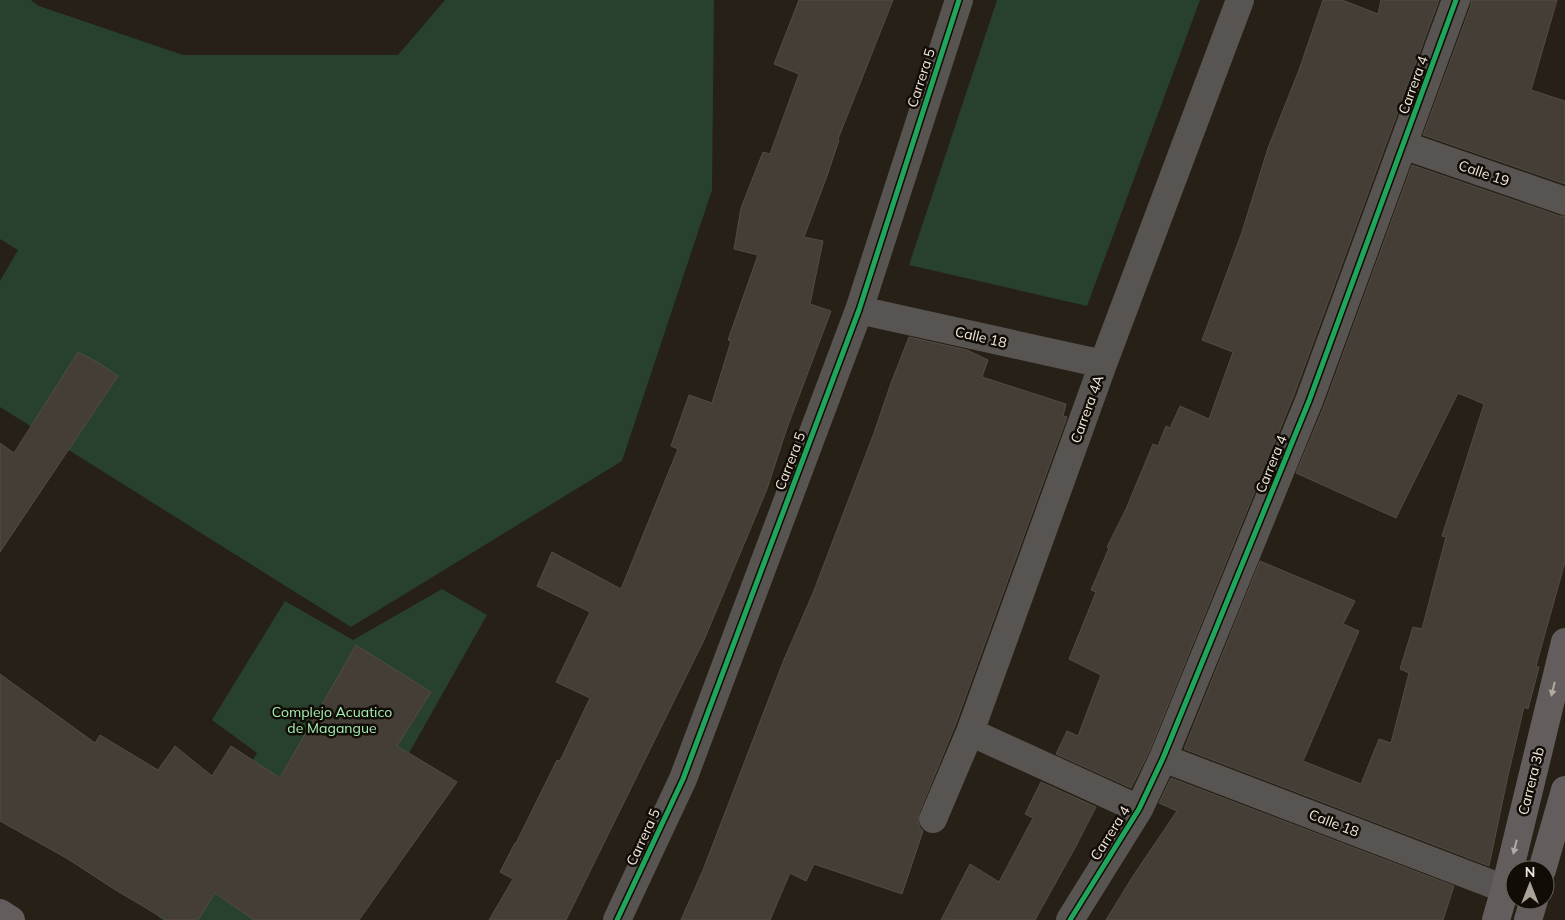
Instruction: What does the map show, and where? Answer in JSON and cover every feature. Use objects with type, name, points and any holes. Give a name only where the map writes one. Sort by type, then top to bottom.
[{"type":"main road","name":"Carrera 3b","points":[[1512,860],[1565,642]]},
{"type":"main road","points":[[1545,860],[1565,790]]},
{"type":"main road","name":"Carrera 3b","points":[[1496,920],[1505,889]]},
{"type":"main road","points":[[0,913],[11,920]]},
{"type":"street","name":"Carrera 5","points":[[617,920],[683,778],[859,310],[958,0]]},
{"type":"street","name":"Carrera 4A","points":[[933,819],[970,732],[1103,364],[1240,0]]},
{"type":"street","name":"Carrera 4","points":[[1070,920],[1138,809],[1163,758],[1309,400],[1456,0]]},
{"type":"street","name":"Calle 19","points":[[1403,145],[1565,200]]},
{"type":"street","name":"Calle 18","points":[[859,310],[1103,364]]},
{"type":"street","points":[[970,732],[1138,809]]},
{"type":"street","name":"Calle 18","points":[[1163,758],[1505,889]]},
{"type":"green space","points":[[0,0],[31,0],[39,6],[183,55],[398,55],[445,0],[714,0],[712,190],[622,461],[351,627],[0,407],[0,281],[18,250],[0,239]]},
{"type":"green space","points":[[997,0],[1200,0],[1087,306],[909,265]]},
{"type":"green space","name":"Complejo Acuatico de Magangue","points":[[442,589],[487,615],[409,753],[288,920],[163,920],[157,916],[257,753],[212,720],[285,601],[353,640]]},
{"type":"building","points":[[799,0],[893,0],[838,139],[827,176],[804,237],[823,241],[810,304],[831,311],[787,428],[767,489],[704,640],[566,920],[489,920],[513,879],[500,872],[557,760],[560,761],[590,698],[556,682],[590,612],[537,586],[552,552],[621,589],[678,449],[671,446],[689,395],[712,403],[731,341],[728,340],[758,255],[734,249],[741,208],[763,152],[770,154],[799,74],[774,64]]},
{"type":"building","points":[[1323,0],[1342,0],[1378,14],[1381,0],[1439,0],[1294,395],[1149,752],[1131,788],[1056,754],[1067,731],[1078,736],[1101,675],[1069,659],[1096,592],[1091,590],[1109,548],[1107,547],[1126,509],[1153,444],[1158,446],[1166,426],[1170,428],[1180,406],[1209,419],[1233,352],[1202,340],[1242,232],[1268,148],[1299,70]]},
{"type":"building","points":[[1471,0],[1557,0],[1531,90],[1565,101],[1565,184],[1423,135],[1471,5]]},
{"type":"building","points":[[1412,165],[1560,216],[1565,216],[1565,562],[1536,666],[1539,667],[1528,709],[1524,707],[1489,866],[1184,749],[1260,561],[1355,601],[1343,624],[1359,631],[1303,761],[1361,784],[1379,739],[1391,743],[1409,673],[1400,669],[1413,627],[1422,629],[1446,537],[1442,536],[1484,404],[1458,393],[1396,518],[1296,473],[1324,406]]},
{"type":"building","points":[[909,337],[967,350],[988,360],[982,377],[1066,404],[1063,416],[1067,417],[955,726],[919,813],[918,821],[923,831],[902,894],[814,864],[806,881],[790,873],[770,920],[681,920],[703,870],[783,662],[813,593]]},
{"type":"building","points":[[78,352],[118,376],[0,552],[0,443],[14,453]]},
{"type":"building","points":[[356,645],[431,692],[397,746],[457,782],[359,920],[254,920],[215,893],[198,920],[166,920],[68,859],[0,821],[0,674],[95,743],[100,735],[158,770],[175,746],[212,776],[231,746],[280,778]]},
{"type":"building","points":[[1171,778],[1454,886],[1443,920],[1106,920],[1177,811],[1159,803]]},
{"type":"building","points":[[1041,782],[1096,807],[1035,920],[941,920],[970,864],[999,882],[1033,818],[1025,814]]},
{"type":"cycle path","points":[[617,920],[683,779],[859,310],[959,0]]},
{"type":"cycle path","points":[[1070,920],[1139,809],[1163,758],[1309,401],[1456,0]]}]
